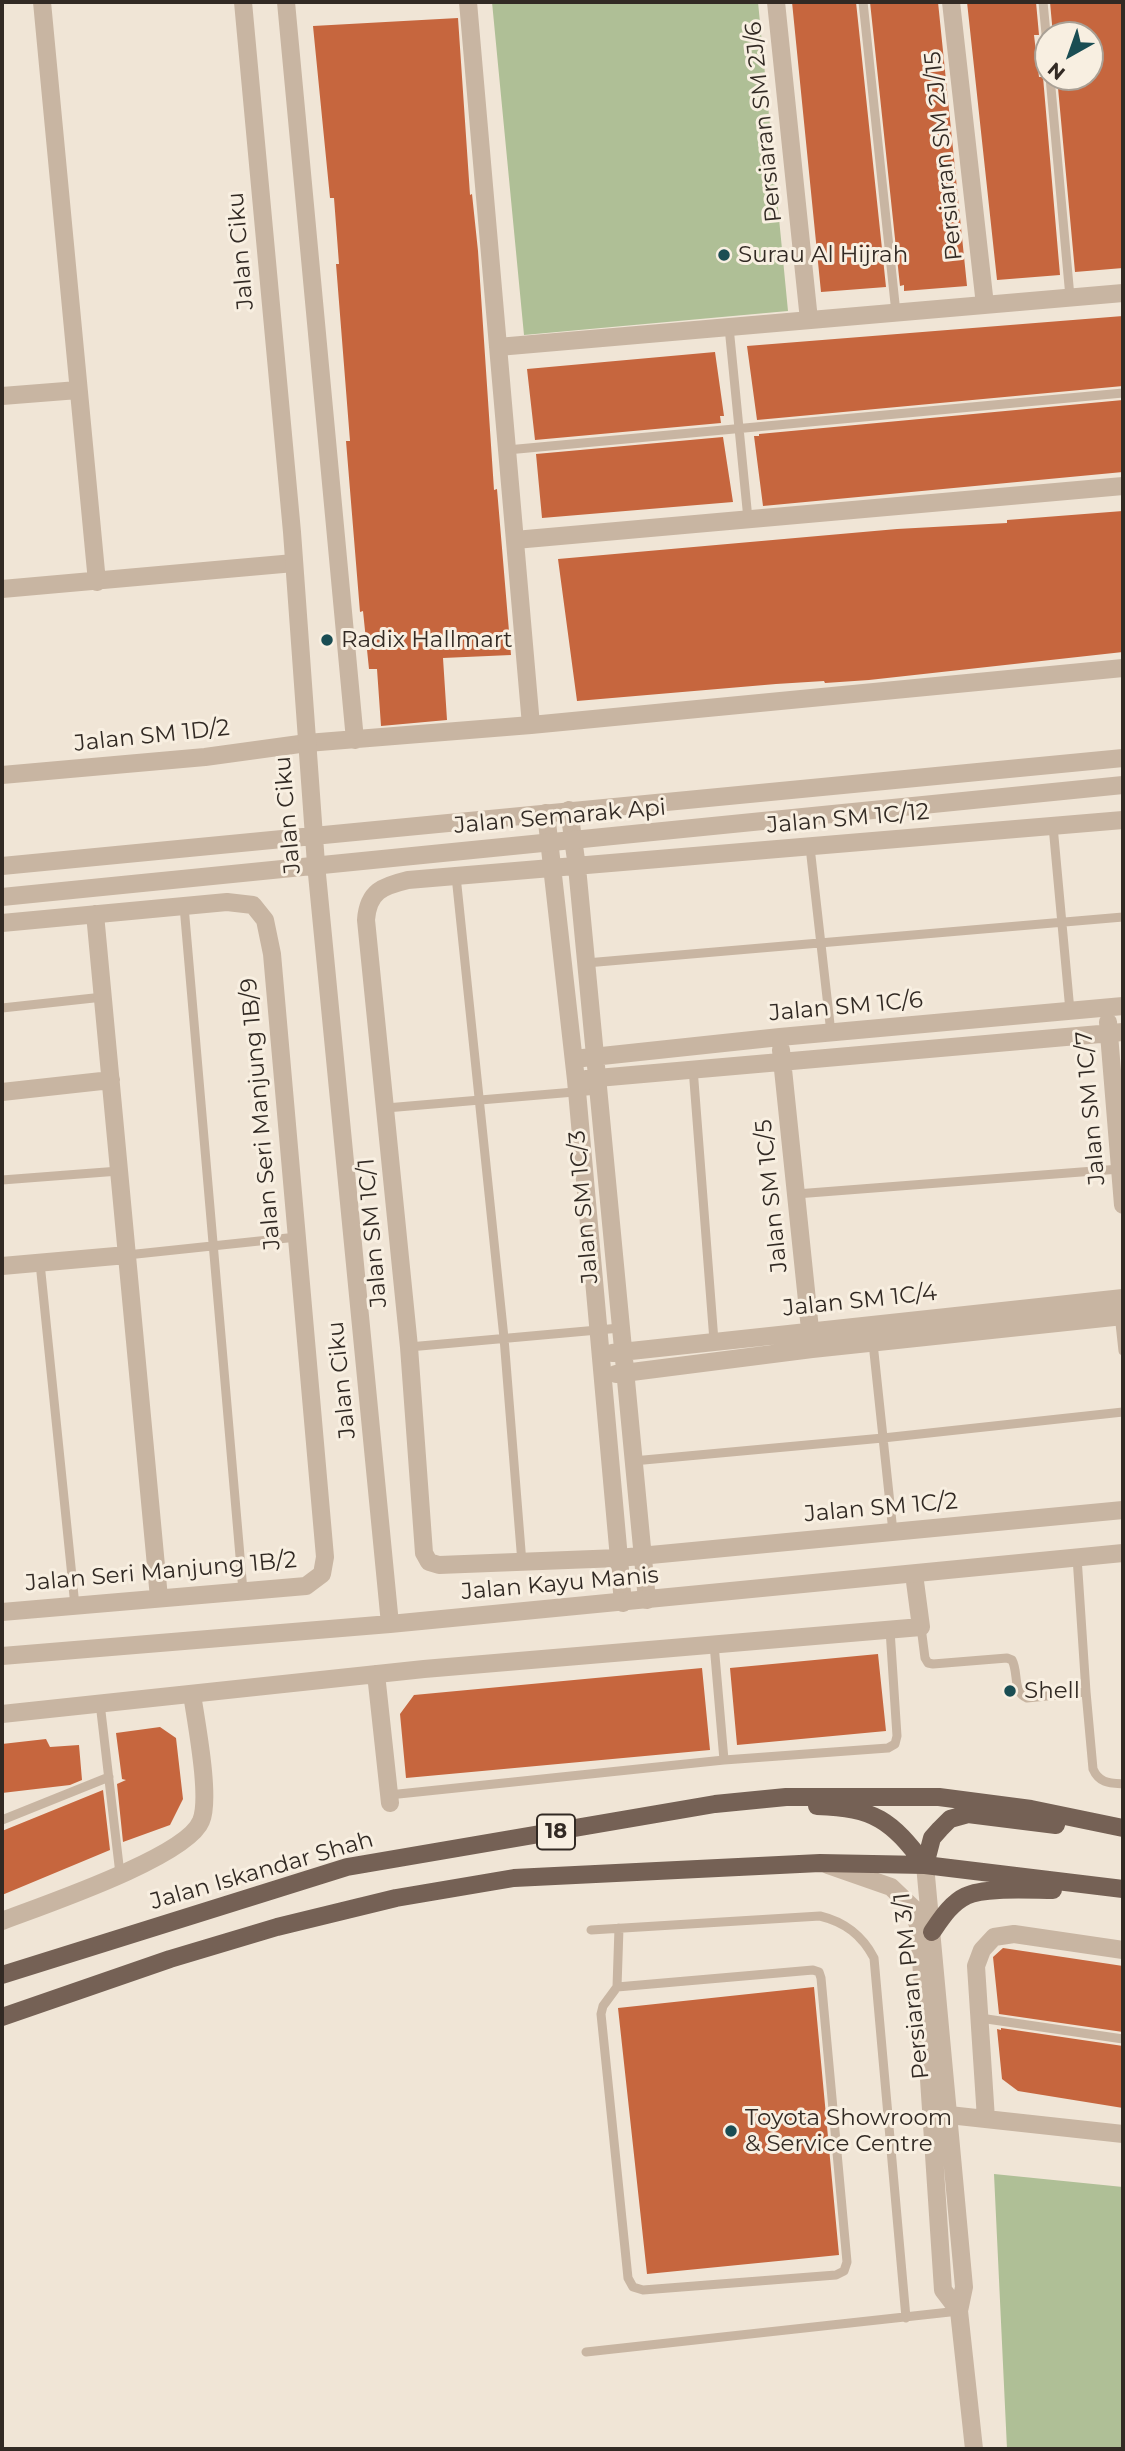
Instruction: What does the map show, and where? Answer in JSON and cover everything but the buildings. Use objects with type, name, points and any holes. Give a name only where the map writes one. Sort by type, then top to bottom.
[{"type":"main road","name":"Jalan Iskandar Shah","points":[[2,1975],[346,1867],[715,1804],[786,1797],[939,1797],[1031,1809],[1123,1831]]},
{"type":"main road","points":[[715,1804],[825,1807],[872,1814],[903,1835],[925,1864]]},
{"type":"main road","points":[[925,1864],[932,1839],[950,1819],[968,1814],[1123,1831]]},
{"type":"main road","name":"18","points":[[2,2017],[170,1958],[277,1927],[396,1898],[514,1878],[820,1863],[925,1864],[1118,1889]]},
{"type":"main road","points":[[932,1931],[947,1910],[964,1896],[978,1892],[1118,1889]]},
{"type":"street","points":[[42,2],[97,582]]},
{"type":"street","name":"Jalan Ciku","points":[[243,2],[294,563],[316,864],[390,1624]]},
{"type":"street","points":[[286,2],[355,740]]},
{"type":"street","points":[[468,2],[531,725]]},
{"type":"street","name":"Persiaran SM 2J/6","points":[[776,2],[809,320]]},
{"type":"street","name":"Persiaran SM 2J/15","points":[[951,2],[985,305]]},
{"type":"street","points":[[498,347],[1123,293]]},
{"type":"street","points":[[2,396],[78,390]]},
{"type":"street","points":[[515,540],[1123,486]]},
{"type":"street","points":[[2,589],[294,563]]},
{"type":"street","name":"Jalan SM 1D/2","points":[[2,775],[205,757],[307,743],[531,725],[1123,668]]},
{"type":"street","name":"Jalan Semarak Api","points":[[2,866],[1123,758]]},
{"type":"street","name":"Jalan Semarak Api","points":[[2,897],[1123,785]]},
{"type":"street","name":"Jalan SM 1C/3","points":[[569,810],[577,867],[647,1600]]},
{"type":"street","name":"Jalan SM 1C/3","points":[[547,813],[574,1059],[623,1602]]},
{"type":"street","name":"Jalan SM 1C/12","points":[[553,869],[1123,820]]},
{"type":"street","name":"Jalan SM 1C/1","points":[[553,869],[408,880],[386,885],[375,894],[367,906],[366,920],[409,1347],[425,1553],[429,1562],[439,1565],[619,1558]]},
{"type":"street","name":"Jalan Seri Manjung 1B/9","points":[[2,923],[227,902],[253,905],[265,920],[272,954],[325,1557],[322,1574]]},
{"type":"street","points":[[95,914],[159,1598]]},
{"type":"street","name":"Jalan SM 1C/6","points":[[574,1059],[831,1032],[1115,1007]]},
{"type":"street","name":"Jalan SM 1C/7","points":[[1115,1007],[1123,1205]]},
{"type":"street","name":"Jalan SM 1C/6","points":[[576,1085],[598,1084],[693,1068],[1116,1032]]},
{"type":"street","name":"Jalan SM 1C/5","points":[[780,1037],[812,1349]]},
{"type":"street","points":[[2,1092],[111,1080]]},
{"type":"street","points":[[2,1266],[127,1255]]},
{"type":"street","name":"Jalan SM 1C/4","points":[[602,1354],[810,1330],[1121,1308]]},
{"type":"street","name":"Jalan SM 1C/4","points":[[604,1376],[873,1343],[1121,1308]]},
{"type":"street","name":"Jalan SM 1C/2","points":[[619,1558],[1123,1510]]},
{"type":"street","name":"Jalan Kayu Manis","points":[[2,1656],[390,1624],[1123,1553]]},
{"type":"street","name":"Jalan Seri Manjung 1B/2","points":[[2,1612],[306,1586],[322,1574]]},
{"type":"street","points":[[2,1714],[376,1674],[921,1627],[914,1574]]},
{"type":"street","points":[[376,1674],[390,1799]]},
{"type":"street","points":[[2,1921],[120,1874],[174,1847],[189,1837],[201,1823],[205,1803],[192,1694]]},
{"type":"street","name":"Persiaran PM 3/1","points":[[820,1863],[891,1887],[913,1908],[919,1929],[943,2290],[959,2311]]},
{"type":"street","name":"Persiaran PM 3/1","points":[[925,1864],[964,2287],[959,2311],[974,2449]]},
{"type":"street","points":[[986,2119],[976,1966],[982,1950],[994,1937],[1014,1934],[1123,1950]]},
{"type":"street","points":[[949,2115],[1123,2134]]},
{"type":"lane","points":[[863,2],[895,313]]},
{"type":"lane","points":[[1043,2],[1045,21]]},
{"type":"lane","points":[[1051,91],[1070,297]]},
{"type":"lane","points":[[729,327],[748,519]]},
{"type":"lane","points":[[507,450],[1123,393]]},
{"type":"lane","points":[[1053,826],[1070,1011]]},
{"type":"lane","points":[[810,847],[831,1032]]},
{"type":"lane","points":[[456,876],[504,1338],[522,1563]]},
{"type":"lane","points":[[184,906],[243,1591]]},
{"type":"lane","points":[[586,963],[1123,917]]},
{"type":"lane","points":[[2,1008],[103,997]]},
{"type":"lane","points":[[693,1068],[714,1341]]},
{"type":"lane","points":[[386,1108],[481,1100],[576,1085]]},
{"type":"lane","points":[[796,1194],[1120,1169]]},
{"type":"lane","points":[[2,1180],[119,1171]]},
{"type":"lane","points":[[127,1255],[297,1237]]},
{"type":"lane","points":[[40,1263],[75,1606]]},
{"type":"lane","points":[[1121,1308],[1123,1351]]},
{"type":"lane","points":[[409,1347],[620,1328]]},
{"type":"lane","points":[[873,1343],[893,1532]]},
{"type":"lane","points":[[633,1461],[1123,1412]]},
{"type":"lane","points":[[1077,1557],[1093,1769],[1097,1778],[1123,1784]]},
{"type":"lane","points":[[921,1627],[925,1658],[933,1664],[1007,1658],[1015,1664],[1018,1693],[1022,1697],[1086,1692]]},
{"type":"lane","points":[[390,1799],[724,1760],[888,1748],[895,1744],[897,1736],[890,1630]]},
{"type":"lane","points":[[714,1644],[724,1760]]},
{"type":"lane","points":[[100,1703],[120,1874]]},
{"type":"lane","points":[[2,1820],[109,1777]]},
{"type":"lane","points":[[591,1930],[820,1916],[839,1921],[867,1946],[874,1958],[906,2318]]},
{"type":"lane","points":[[617,1987],[813,1970],[818,1972],[821,1978],[847,2262],[844,2271],[835,2275],[643,2290],[633,2287],[628,2278],[601,2014],[617,1987],[619,1928]]},
{"type":"lane","points":[[980,2018],[1123,2039]]},
{"type":"lane","points":[[586,2352],[959,2311]]},
{"type":"green space","points":[[492,2],[758,2],[788,311],[524,335]]},
{"type":"green space","points":[[994,2174],[1123,2187],[1123,2449],[1007,2449]]},
{"type":"place","name":"Surau Al Hijrah","points":[[724,255]]},
{"type":"place","name":"Radix Hallmart","points":[[327,640]]},
{"type":"place","name":"Shell","points":[[1010,1691]]},
{"type":"place","name":"Toyota Showroom & Service Centre","points":[[731,2131]]}]
